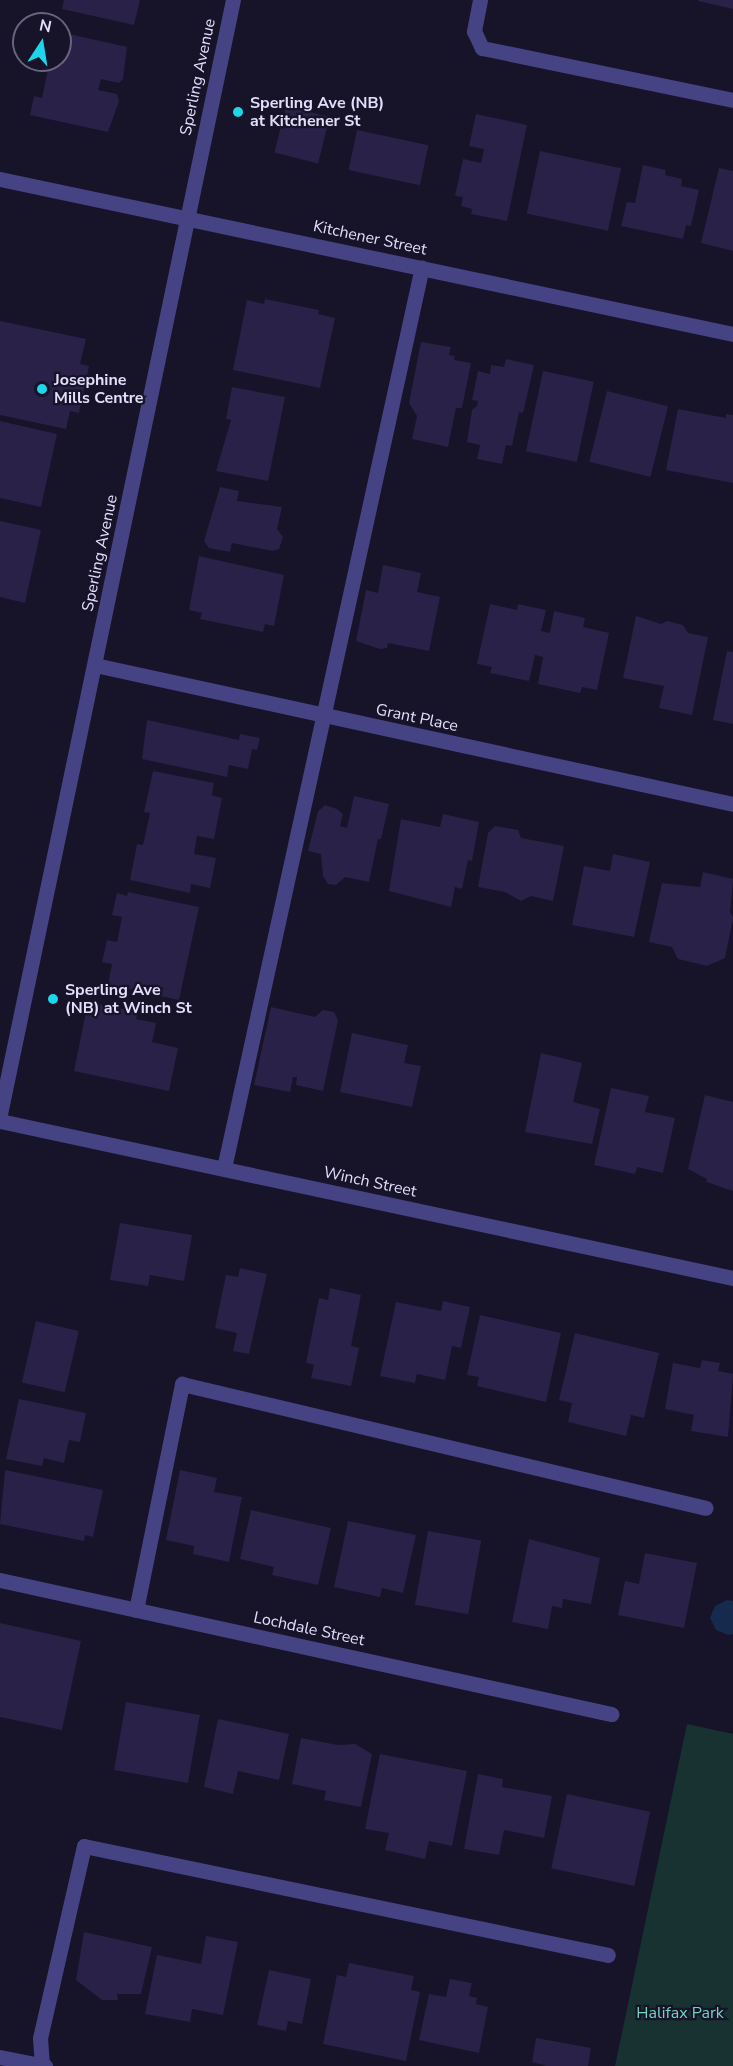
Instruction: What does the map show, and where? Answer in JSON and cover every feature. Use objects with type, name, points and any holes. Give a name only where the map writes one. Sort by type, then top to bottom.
[{"type":"street","name":"Sperling Avenue","points":[[0,1114],[233,0]]},
{"type":"street","points":[[480,0],[474,31],[482,48],[733,100]]},
{"type":"street","name":"Kitchener Street","points":[[0,179],[733,334]]},
{"type":"street","points":[[224,1168],[326,717],[422,267]]},
{"type":"street","name":"Grant Place","points":[[95,665],[733,804]]},
{"type":"street","name":"Winch Street","points":[[0,1121],[733,1278]]},
{"type":"street","points":[[136,1610],[182,1384],[706,1508]]},
{"type":"street","name":"Lochdale Street","points":[[0,1580],[611,1714]]},
{"type":"street","points":[[0,2057],[43,2066],[40,2038],[84,1846],[608,1955]]},
{"type":"green space","name":"Halifax Park","points":[[687,1724],[733,1734],[733,2066],[615,2066]]},
{"type":"water","points":[[727,1600],[733,1601],[733,1634],[728,1635],[716,1630],[710,1618],[715,1606]]},
{"type":"building","points":[[64,0],[140,0],[134,25],[62,9]]},
{"type":"building","points":[[733,0],[733,9],[698,1]]},
{"type":"building","points":[[72,35],[127,47],[123,79],[119,83],[101,79],[98,90],[117,94],[119,101],[108,132],[30,115],[34,96],[42,98],[47,72],[72,72]]},
{"type":"building","points":[[286,106],[330,117],[318,163],[274,153]]},
{"type":"building","points":[[476,114],[527,125],[507,221],[471,214],[472,209],[461,206],[463,197],[455,196],[463,159],[481,163],[484,149],[469,146]]},
{"type":"building","points":[[357,130],[428,145],[420,185],[348,170]]},
{"type":"building","points":[[540,151],[621,168],[608,231],[527,214]]},
{"type":"building","points":[[643,165],[666,170],[665,175],[682,179],[681,186],[699,190],[691,226],[686,225],[683,239],[621,226],[627,202],[635,203]]},
{"type":"building","points":[[719,168],[733,171],[733,251],[701,243]]},
{"type":"building","points":[[265,299],[319,310],[318,314],[335,318],[320,388],[233,370],[247,300],[264,304]]},
{"type":"building","name":"Josephine Mills Centre","points":[[0,321],[86,339],[80,364],[89,366],[79,413],[70,411],[66,429],[0,415]]},
{"type":"building","points":[[421,342],[451,347],[449,355],[455,356],[454,360],[471,363],[462,408],[456,408],[448,447],[412,439],[417,416],[409,403]]},
{"type":"building","points":[[506,359],[534,365],[523,413],[519,412],[512,446],[506,445],[502,464],[477,459],[480,445],[467,442],[472,410],[477,406],[478,401],[472,400],[478,371],[490,374],[491,365],[504,367]]},
{"type":"building","points":[[543,371],[594,382],[577,462],[526,451]]},
{"type":"building","points":[[232,387],[285,397],[268,481],[216,471],[231,420],[226,419]]},
{"type":"building","points":[[607,391],[668,406],[650,477],[589,462]]},
{"type":"building","points":[[678,409],[726,418],[726,414],[733,415],[733,483],[666,470]]},
{"type":"building","points":[[0,421],[57,434],[41,507],[0,498]]},
{"type":"building","points":[[220,487],[239,491],[237,501],[282,507],[277,529],[283,537],[279,549],[273,551],[232,543],[230,552],[209,548],[204,541]]},
{"type":"building","points":[[0,521],[41,530],[25,603],[0,597]]},
{"type":"building","points":[[199,556],[284,575],[274,626],[265,624],[263,632],[200,619],[202,613],[189,610]]},
{"type":"building","points":[[383,565],[421,573],[417,592],[440,597],[429,651],[388,643],[387,648],[380,649],[356,641],[366,590],[378,593]]},
{"type":"building","points":[[490,604],[517,610],[518,604],[546,610],[541,631],[550,633],[554,611],[585,618],[583,627],[609,633],[597,690],[582,687],[580,693],[538,684],[543,657],[535,655],[529,681],[490,673],[492,667],[477,664]]},
{"type":"building","points":[[636,616],[661,624],[667,621],[683,625],[688,633],[708,637],[692,715],[659,708],[664,686],[623,678]]},
{"type":"building","points":[[727,651],[733,652],[733,724],[713,720]]},
{"type":"building","points":[[147,720],[239,740],[240,734],[260,738],[257,750],[252,749],[248,769],[229,765],[227,777],[142,759]]},
{"type":"building","points":[[153,771],[214,783],[212,795],[222,798],[214,839],[197,836],[194,854],[216,858],[210,888],[191,884],[190,893],[130,880],[137,844],[143,845],[150,813],[144,812]]},
{"type":"building","points":[[354,796],[389,804],[381,839],[378,839],[369,882],[345,877],[336,885],[328,884],[323,876],[321,854],[308,851],[318,811],[325,805],[337,809],[343,814],[340,826],[347,828]]},
{"type":"building","points":[[443,814],[479,822],[472,861],[468,860],[462,889],[455,887],[451,907],[389,891],[401,819],[440,827]]},
{"type":"building","points":[[495,826],[518,830],[521,838],[564,846],[553,901],[531,896],[521,901],[505,892],[478,887],[488,833]]},
{"type":"building","points":[[613,854],[650,862],[634,937],[572,925],[584,866],[610,871]]},
{"type":"building","points":[[703,872],[733,879],[730,912],[733,918],[725,958],[707,966],[678,959],[672,947],[649,942],[662,883],[700,887]]},
{"type":"building","points":[[128,892],[199,907],[179,1000],[108,985],[112,964],[102,962],[107,940],[117,942],[122,917],[112,915],[117,893],[127,896]]},
{"type":"building","points":[[88,1002],[138,1012],[136,1019],[156,1023],[152,1042],[178,1048],[169,1091],[74,1071]]},
{"type":"building","points":[[271,1007],[315,1017],[323,1010],[334,1012],[338,1020],[323,1091],[296,1085],[297,1077],[293,1077],[290,1092],[254,1085]]},
{"type":"building","points":[[352,1033],[408,1045],[404,1063],[421,1066],[412,1107],[340,1092]]},
{"type":"building","points":[[541,1053],[582,1063],[573,1102],[600,1109],[592,1144],[525,1132]]},
{"type":"building","points":[[611,1088],[649,1096],[645,1112],[675,1118],[663,1173],[637,1167],[635,1174],[594,1165]]},
{"type":"building","points":[[705,1095],[733,1102],[733,1191],[706,1182],[707,1179],[688,1169]]},
{"type":"building","points":[[120,1223],[192,1235],[184,1281],[150,1275],[148,1286],[110,1280]]},
{"type":"building","points":[[240,1268],[267,1274],[249,1354],[233,1351],[237,1333],[215,1328],[226,1275],[238,1277]]},
{"type":"building","points":[[330,1288],[361,1295],[351,1346],[359,1348],[351,1386],[311,1378],[314,1365],[306,1363],[319,1298],[328,1300]]},
{"type":"building","points":[[443,1301],[470,1307],[461,1348],[452,1346],[445,1380],[417,1374],[415,1383],[380,1376],[396,1302],[441,1311]]},
{"type":"building","points":[[480,1315],[561,1333],[546,1402],[477,1386],[479,1377],[467,1375]]},
{"type":"building","points":[[36,1321],[79,1331],[65,1392],[22,1382]]},
{"type":"building","points":[[575,1333],[659,1353],[644,1418],[631,1415],[626,1436],[568,1422],[572,1403],[559,1400]]},
{"type":"building","points":[[702,1360],[720,1363],[718,1371],[733,1374],[728,1437],[691,1431],[694,1415],[665,1409],[673,1363],[700,1368]]},
{"type":"building","points":[[19,1399],[86,1413],[80,1442],[69,1440],[64,1463],[44,1458],[42,1466],[6,1459]]},
{"type":"building","points":[[5,1470],[103,1490],[93,1537],[85,1535],[84,1541],[0,1524]]},
{"type":"building","points":[[180,1470],[217,1478],[214,1492],[242,1497],[229,1562],[193,1554],[194,1546],[166,1540]]},
{"type":"building","points":[[251,1510],[331,1528],[318,1585],[272,1575],[274,1567],[240,1559]]},
{"type":"building","points":[[348,1521],[416,1535],[403,1593],[382,1588],[380,1597],[334,1587]]},
{"type":"building","points":[[428,1531],[481,1540],[468,1614],[415,1605]]},
{"type":"building","points":[[529,1539],[600,1558],[591,1604],[563,1599],[562,1608],[552,1606],[548,1629],[512,1622]]},
{"type":"building","points":[[645,1553],[697,1563],[684,1628],[618,1615],[625,1581],[639,1584]]},
{"type":"building","points":[[0,1623],[81,1641],[62,1730],[0,1717]]},
{"type":"building","points":[[126,1702],[200,1715],[188,1783],[114,1770]]},
{"type":"building","points":[[218,1719],[289,1734],[279,1780],[238,1771],[233,1794],[204,1787]]},
{"type":"building","points":[[301,1738],[338,1745],[355,1744],[372,1754],[361,1807],[324,1800],[326,1791],[292,1784]]},
{"type":"building","points":[[380,1754],[467,1771],[452,1846],[429,1841],[425,1859],[385,1850],[389,1833],[365,1829]]},
{"type":"building","points":[[478,1774],[503,1779],[502,1787],[552,1796],[544,1838],[504,1830],[499,1855],[464,1849]]},
{"type":"building","points":[[567,1794],[650,1812],[634,1886],[551,1868]]},
{"type":"building","points":[[84,1932],[152,1947],[141,1994],[117,1994],[118,2000],[102,2000],[76,1980]]},
{"type":"building","points":[[206,1936],[238,1942],[223,2015],[192,2009],[190,2022],[145,2014],[157,1955],[201,1964]]},
{"type":"building","points":[[349,1963],[414,1976],[411,1990],[420,1992],[406,2061],[323,2044],[337,1975],[346,1977]]},
{"type":"building","points":[[269,1970],[311,1979],[302,2024],[288,2021],[286,2031],[257,2025]]},
{"type":"building","points":[[450,1979],[472,1983],[469,1996],[477,1998],[476,2004],[488,2007],[479,2053],[419,2040],[429,1994],[446,1997]]},
{"type":"building","points":[[536,2038],[591,2048],[588,2066],[547,2066],[532,2062]]},
{"type":"place","name":"Sperling Ave (NB) at Kitchener St","points":[[238,112]]},
{"type":"place","name":"Josephine Mills Centre","points":[[42,389]]},
{"type":"place","name":"Sperling Ave (NB) at Winch St","points":[[53,999]]}]
